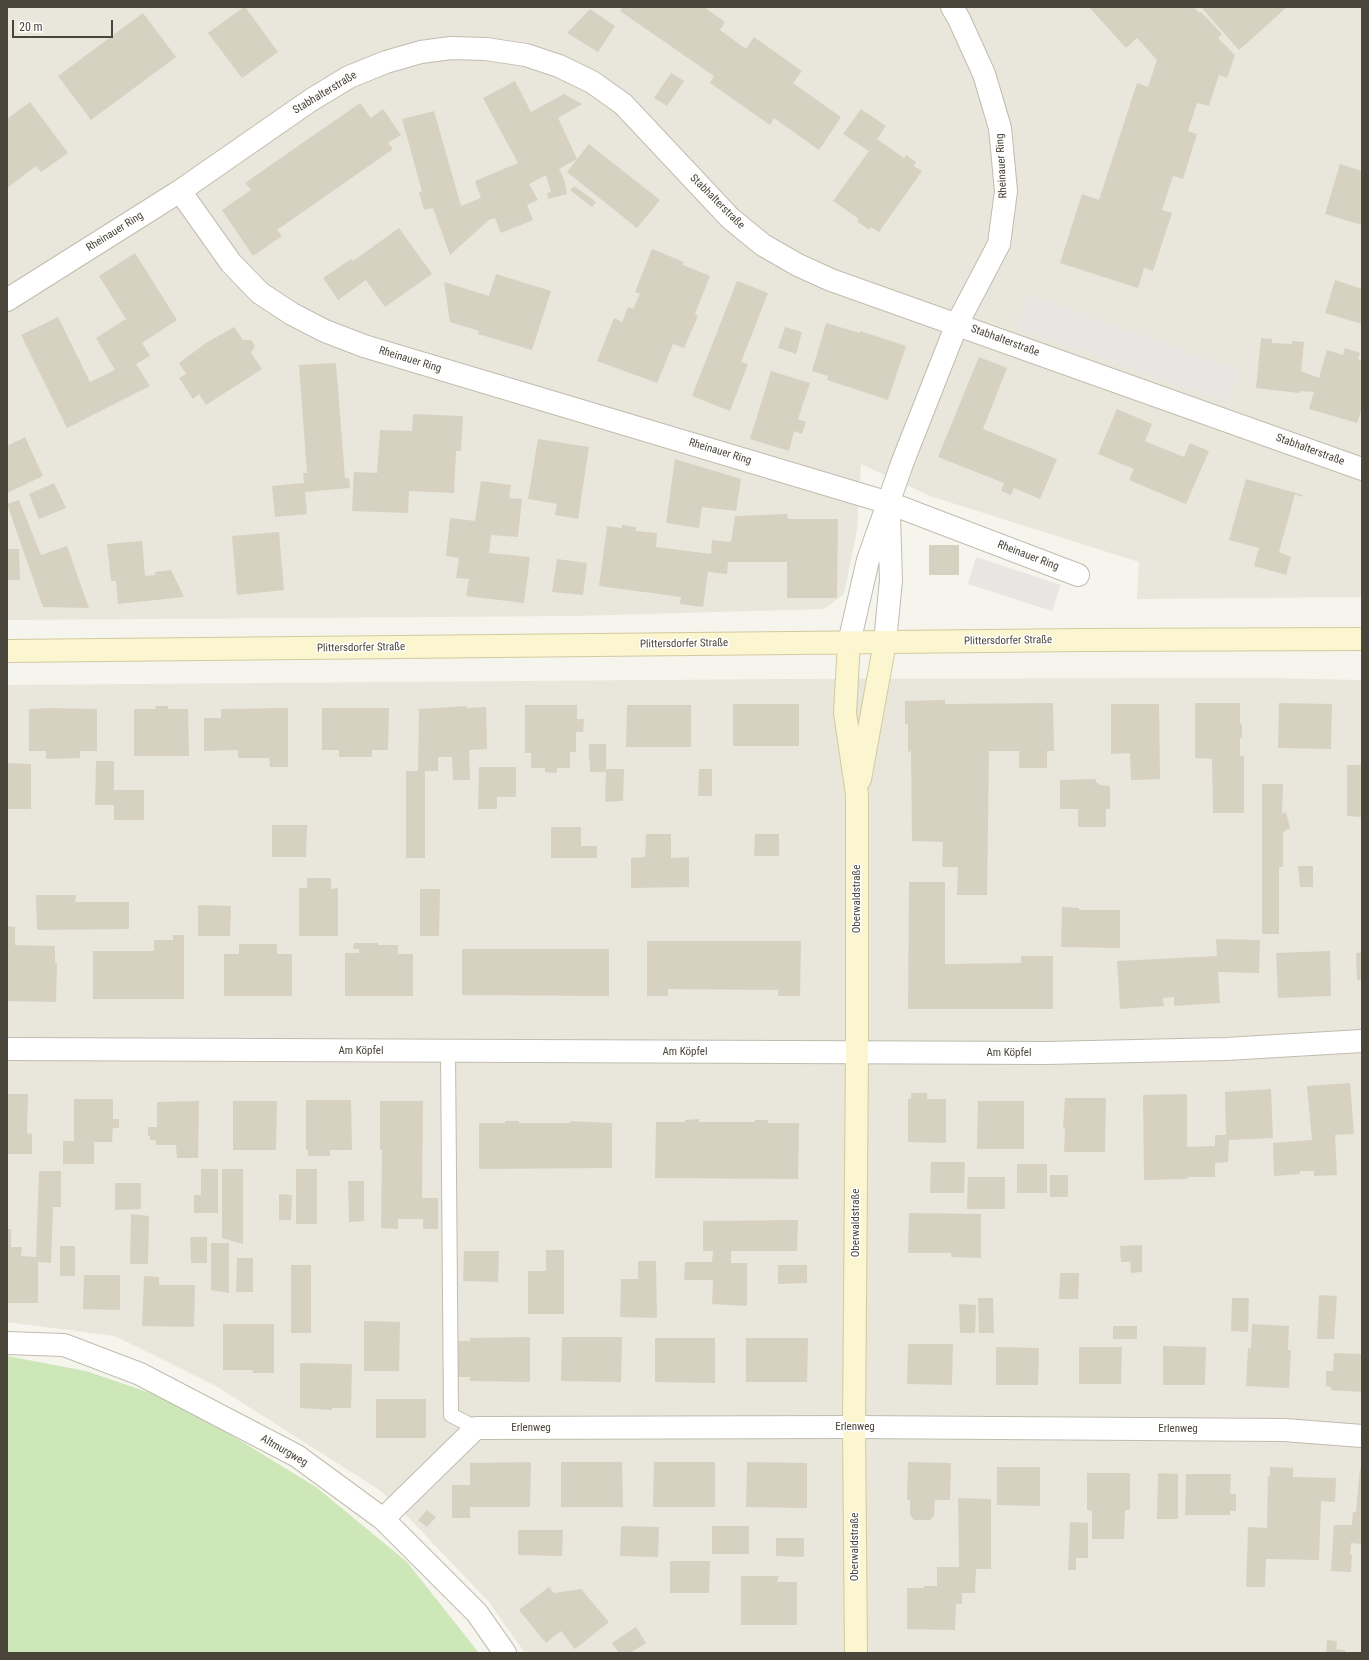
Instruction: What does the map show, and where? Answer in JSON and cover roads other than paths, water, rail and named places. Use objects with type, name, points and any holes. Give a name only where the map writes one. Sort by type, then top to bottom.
[{"type":"street","name":"Rheinauer Ring","points":[[849,643],[868,560],[903,461],[956,324],[999,244],[1006,190],[1000,128],[984,74],[952,7]]},
{"type":"street","name":"Stabhalterstraße","points":[[180,191],[311,100],[349,76],[386,62],[421,52],[451,48],[486,49],[526,55],[559,66],[592,82],[624,104],[730,218],[763,245],[798,265],[831,280],[1362,469]]},
{"type":"street","name":"Rheinauer Ring","points":[[9,295],[180,191],[231,263],[260,293],[292,314],[325,331],[372,348],[889,503],[1078,574]]},
{"type":"street","name":"Rheinauer Ring","points":[[885,642],[891,580],[889,503]]},
{"type":"street","name":"Plittersdorfer Straße","points":[[7,652],[885,642],[1362,639]]},
{"type":"street","name":"Oberwaldstraße","points":[[857,794],[885,642]]},
{"type":"street","name":"Oberwaldstraße","points":[[849,643],[845,713],[857,794],[857,1052],[854,1427],[856,1653]]},
{"type":"street","name":"Am Köpfel","points":[[7,1049],[1046,1053],[1226,1049],[1362,1041]]},
{"type":"street","name":"Altmurgweg","points":[[7,1343],[64,1345],[140,1374],[298,1456],[383,1518],[477,1613],[505,1653]]},
{"type":"street","name":"Erlenweg","points":[[476,1428],[854,1427],[1284,1430],[1362,1436]]},
{"type":"street","points":[[383,1518],[476,1428]]},
{"type":"lane","points":[[448,1051],[451,1415],[476,1428]]}]
